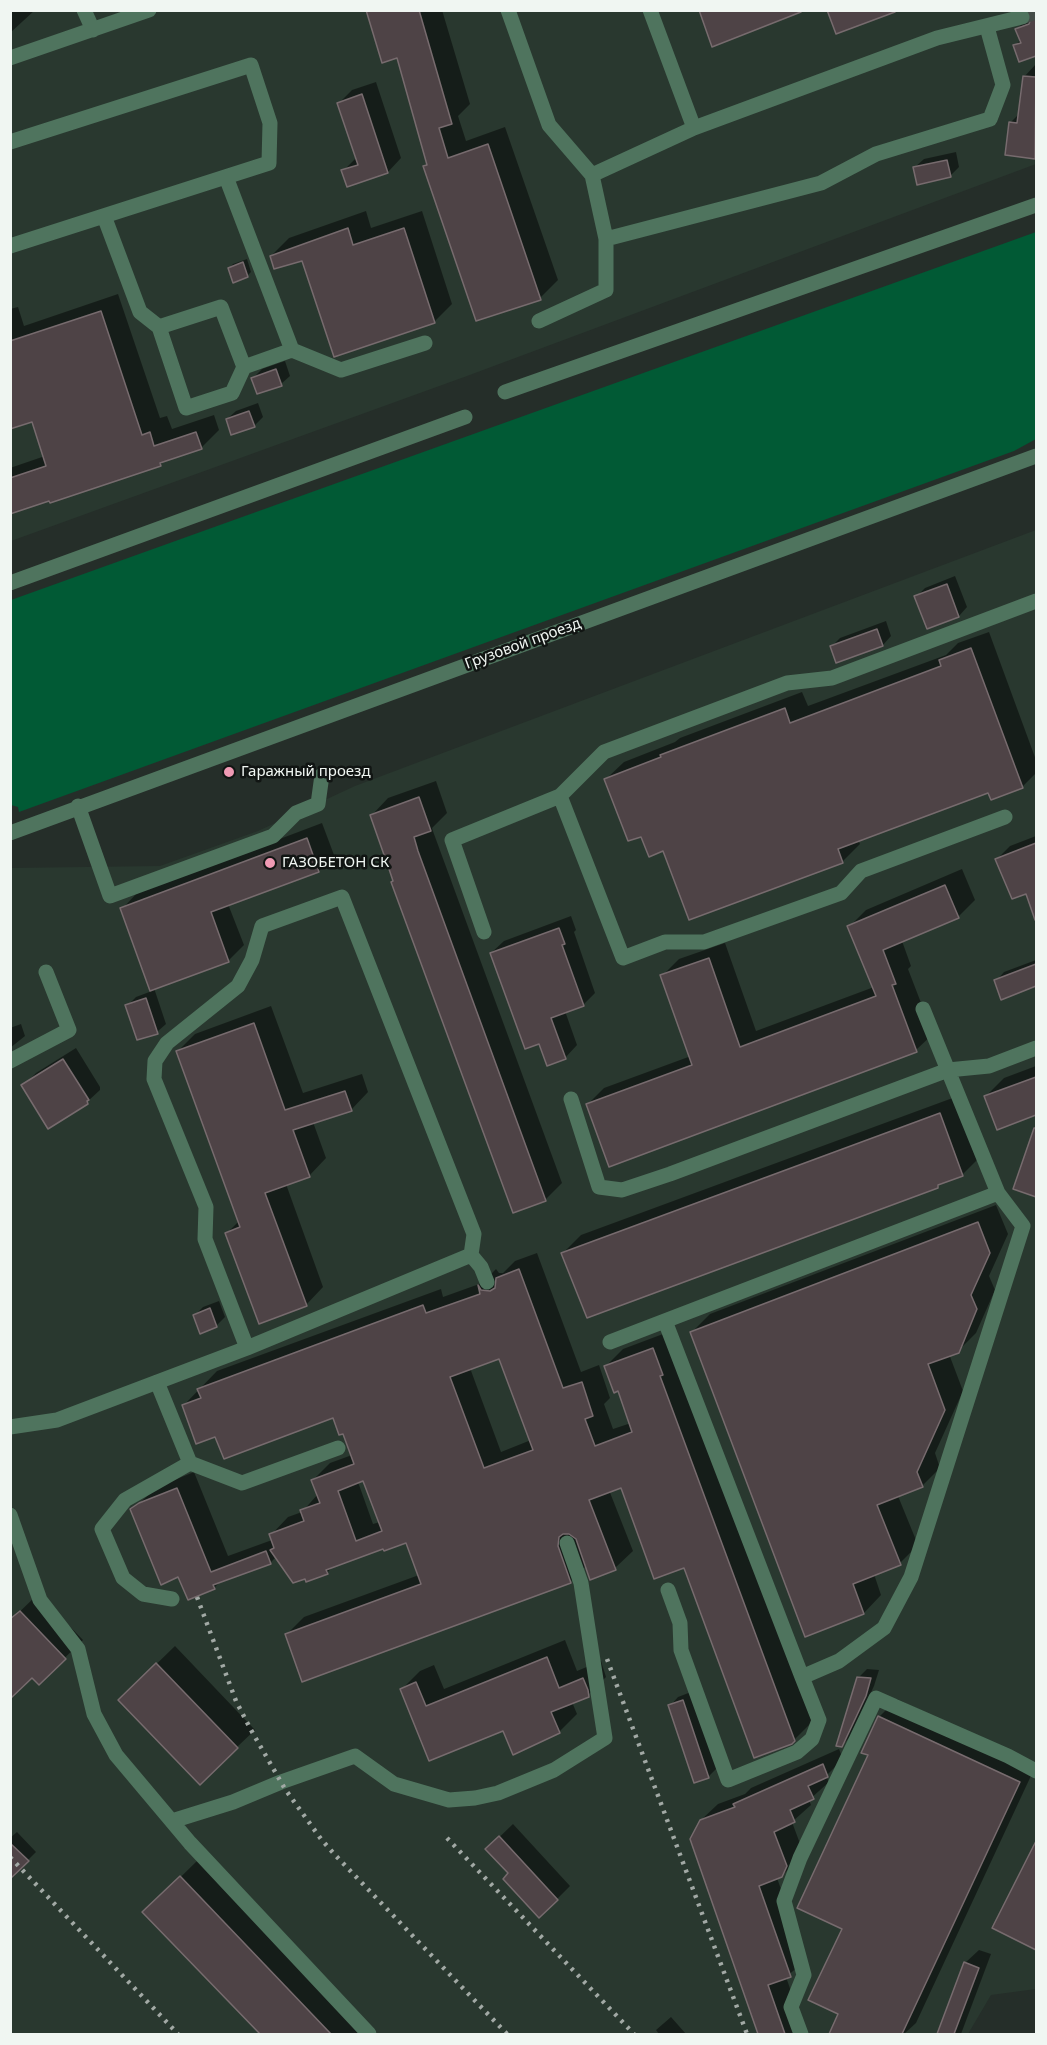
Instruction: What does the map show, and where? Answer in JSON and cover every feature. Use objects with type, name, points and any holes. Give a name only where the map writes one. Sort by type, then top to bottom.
[{"type":"street","points":[[84,10],[93,30]]},
{"type":"street","points":[[10,58],[149,10]]},
{"type":"street","points":[[508,10],[549,125],[592,175],[606,239],[606,290],[538,321]]},
{"type":"street","points":[[650,10],[694,128]]},
{"type":"street","points":[[592,175],[694,128],[937,38],[1022,17]]},
{"type":"street","points":[[606,239],[821,183],[876,154],[990,118],[1003,85],[987,27]]},
{"type":"street","points":[[10,142],[250,65],[270,123],[269,163],[10,246]]},
{"type":"street","points":[[226,177],[292,350]]},
{"type":"street","points":[[505,392],[1036,205]]},
{"type":"street","points":[[105,216],[140,312],[159,327],[186,408],[232,393],[244,367],[292,350],[341,370],[425,343]]},
{"type":"street","points":[[159,327],[221,307],[244,367]]},
{"type":"street","points":[[10,583],[465,417]]},
{"type":"street","name":"Грузовой проезд","points":[[10,832],[1036,456]]},
{"type":"street","points":[[484,932],[452,840],[560,796],[603,752],[787,683],[832,678],[1036,601]]},
{"type":"street","points":[[78,806],[110,896],[273,836],[296,813],[318,804],[322,775]]},
{"type":"street","points":[[560,796],[623,958],[665,942],[704,942],[841,893],[861,871],[1005,817]]},
{"type":"street","points":[[247,1348],[205,1239],[206,1208],[154,1079],[155,1061],[167,1043],[238,986],[252,960],[262,926],[342,897],[474,1234],[471,1255],[481,1267],[487,1282]]},
{"type":"street","points":[[10,1061],[69,1030],[46,972]]},
{"type":"street","points":[[802,1677],[838,1661],[884,1628],[910,1577],[1023,1226],[998,1193],[922,1009]]},
{"type":"street","points":[[571,1099],[599,1187],[622,1190],[948,1070],[989,1066],[1036,1048]]},
{"type":"street","points":[[610,1342],[998,1193]]},
{"type":"street","points":[[10,1427],[57,1420],[247,1348],[471,1255]]},
{"type":"street","points":[[665,1321],[819,1720],[812,1739],[797,1752],[728,1780],[681,1650],[680,1623],[668,1590]]},
{"type":"street","points":[[157,1382],[190,1463],[242,1483],[338,1448]]},
{"type":"street","points":[[172,1599],[143,1594],[123,1578],[102,1529],[125,1500],[190,1463]]},
{"type":"street","points":[[10,1515],[40,1600],[78,1649],[94,1714],[116,1755],[172,1821],[369,2034]]},
{"type":"street","points":[[172,1821],[233,1802],[355,1756],[394,1784],[449,1800],[475,1798],[498,1792],[554,1770],[605,1738],[581,1583],[567,1542]]},
{"type":"street","points":[[801,2034],[791,2007],[804,1975],[784,1901],[800,1858],[876,1698],[1008,1756],[1036,1772]]},
{"type":"shaded area","points":[[11,11],[1036,11],[1036,164],[467,376],[11,541]]},
{"type":"shaded area","points":[[1036,530],[1036,1989],[991,1995],[968,2034],[11,2034],[10,868],[160,866],[258,831],[355,786]]},
{"type":"green space","points":[[1036,232],[1036,439],[1014,451],[19,812],[18,807],[11,805],[11,600]]},
{"type":"building","points":[[366,10],[419,10],[452,124],[439,128],[448,158],[488,144],[541,300],[476,321],[423,166],[427,165],[397,58],[382,63]]},
{"type":"building","points":[[699,10],[801,10],[801,12],[712,47]]},
{"type":"building","points":[[827,10],[895,10],[895,12],[836,34]]},
{"type":"building","points":[[1029,10],[1036,10],[1036,56],[1019,62],[1013,45],[1021,43],[1015,29],[1029,24],[1032,15]]},
{"type":"building","points":[[1023,76],[1036,77],[1035,159],[1005,155],[1009,122],[1017,123]]},
{"type":"building","points":[[362,94],[388,173],[347,187],[341,170],[358,165],[337,103]]},
{"type":"building","points":[[947,160],[951,177],[917,185],[913,167]]},
{"type":"building","points":[[348,228],[353,245],[404,228],[435,323],[334,357],[302,261],[274,269],[270,256]]},
{"type":"building","points":[[243,262],[248,277],[233,283],[228,268]]},
{"type":"building","points":[[101,311],[142,435],[150,432],[154,446],[196,432],[202,449],[160,463],[161,466],[10,514],[10,478],[46,466],[32,422],[10,429],[10,341]]},
{"type":"building","points":[[276,369],[282,386],[257,394],[251,378]]},
{"type":"building","points":[[249,411],[255,427],[231,435],[226,419]]},
{"type":"building","points":[[947,584],[959,617],[927,629],[914,596]]},
{"type":"building","points":[[877,629],[883,646],[836,663],[830,646]]},
{"type":"building","points":[[971,648],[1023,788],[991,800],[988,793],[838,849],[843,863],[689,920],[663,851],[649,857],[641,837],[628,841],[604,779],[661,757],[660,755],[785,708],[790,723],[941,666],[939,660]]},
{"type":"building","points":[[419,797],[431,831],[414,837],[418,851],[546,1201],[513,1213],[391,882],[393,881],[370,815]]},
{"type":"building","points":[[307,838],[319,872],[211,912],[229,962],[150,991],[120,908]]},
{"type":"building","points":[[1036,843],[1035,920],[1026,894],[1012,899],[995,859]]},
{"type":"building","points":[[945,885],[959,918],[883,950],[896,984],[892,985],[917,1052],[609,1167],[586,1104],[692,1065],[660,975],[709,958],[740,1047],[876,996],[847,926]]},
{"type":"building","points":[[559,928],[565,944],[562,945],[584,1006],[551,1018],[566,1059],[547,1066],[539,1044],[525,1049],[490,953]]},
{"type":"building","points":[[1036,964],[1036,986],[1001,1000],[994,980]]},
{"type":"building","points":[[146,998],[158,1034],[137,1040],[125,1005]]},
{"type":"building","points":[[254,1023],[285,1110],[345,1091],[352,1111],[293,1130],[310,1177],[265,1193],[307,1306],[259,1324],[225,1233],[240,1227],[176,1051]]},
{"type":"building","points":[[63,1059],[89,1100],[88,1104],[48,1129],[21,1085]]},
{"type":"building","points":[[1036,1077],[1036,1115],[997,1130],[984,1096]]},
{"type":"building","points":[[940,1113],[963,1176],[938,1185],[938,1188],[587,1318],[561,1253]]},
{"type":"building","points":[[1034,1128],[1036,1128],[1036,1197],[1013,1189]]},
{"type":"building","points":[[978,1222],[990,1253],[971,1295],[977,1309],[959,1353],[928,1364],[945,1410],[917,1472],[923,1487],[877,1505],[901,1565],[853,1584],[864,1614],[805,1637],[690,1332]]},
{"type":"building","points":[[519,1269],[563,1388],[582,1382],[593,1416],[585,1419],[595,1446],[632,1432],[618,1391],[614,1393],[604,1366],[653,1348],[663,1375],[660,1376],[795,1741],[792,1744],[754,1758],[684,1568],[654,1579],[621,1488],[589,1500],[616,1570],[590,1580],[576,1539],[569,1534],[563,1534],[559,1537],[558,1546],[571,1583],[302,1682],[285,1634],[421,1584],[406,1543],[326,1570],[328,1574],[306,1582],[305,1579],[293,1583],[270,1550],[274,1548],[269,1534],[304,1521],[300,1510],[320,1503],[311,1480],[354,1464],[343,1434],[339,1435],[333,1418],[224,1459],[215,1437],[196,1444],[182,1405],[201,1398],[197,1389],[423,1305],[426,1313],[480,1294],[478,1285],[481,1290],[490,1291],[495,1288],[496,1278]],"holes":[[[499,1359],[533,1450],[484,1468],[450,1377]],[[363,1481],[382,1531],[356,1541],[338,1491]]]},
{"type":"building","points":[[210,1308],[217,1327],[200,1334],[193,1315]]},
{"type":"building","points":[[177,1488],[211,1572],[266,1551],[271,1564],[213,1585],[215,1589],[188,1600],[178,1577],[161,1585],[130,1509],[139,1503]]},
{"type":"building","points":[[20,1611],[66,1659],[39,1685],[32,1678],[10,1699],[10,1619]]},
{"type":"building","points":[[547,1657],[559,1688],[583,1678],[588,1690],[589,1697],[551,1712],[560,1733],[513,1755],[503,1731],[429,1761],[400,1689],[416,1682],[426,1706]]},
{"type":"building","points":[[156,1663],[238,1748],[200,1785],[118,1700]]},
{"type":"building","points":[[857,1677],[871,1678],[866,1696],[842,1747],[836,1746]]},
{"type":"building","points":[[683,1700],[709,1778],[694,1783],[668,1705]]},
{"type":"building","points":[[878,1716],[1020,1782],[902,2034],[829,2034],[838,2014],[808,2000],[842,1929],[797,1908],[868,1755],[861,1753]]},
{"type":"building","points":[[823,1764],[828,1777],[808,1786],[814,1799],[790,1810],[795,1822],[774,1832],[787,1866],[782,1877],[759,1886],[791,1977],[768,1985],[785,2034],[758,2034],[690,1839],[700,1820],[735,1807],[733,1804]]},
{"type":"building","points":[[499,1836],[558,1900],[539,1918],[503,1879],[508,1873],[485,1849]]},
{"type":"building","points":[[1036,1841],[1036,1950],[992,1928]]},
{"type":"building","points":[[10,1843],[29,1861],[10,1879]]},
{"type":"building","points":[[180,1876],[331,2034],[260,2034],[142,1912]]},
{"type":"building","points":[[964,1962],[979,1968],[954,2034],[937,2034]]},
{"type":"tunnel","points":[[1022,17],[1036,12]]},
{"type":"railway","points":[[197,1597],[236,1701],[285,1789],[336,1856],[507,2034]]},
{"type":"railway","points":[[607,1659],[747,2034]]},
{"type":"railway","points":[[447,1838],[634,2034]]},
{"type":"railway","points":[[10,1857],[178,2034]]},
{"type":"place","name":"Гаражный проезд","points":[[229,772]]},
{"type":"place","name":"ГАЗОБЕТОН СК","points":[[270,863]]}]
